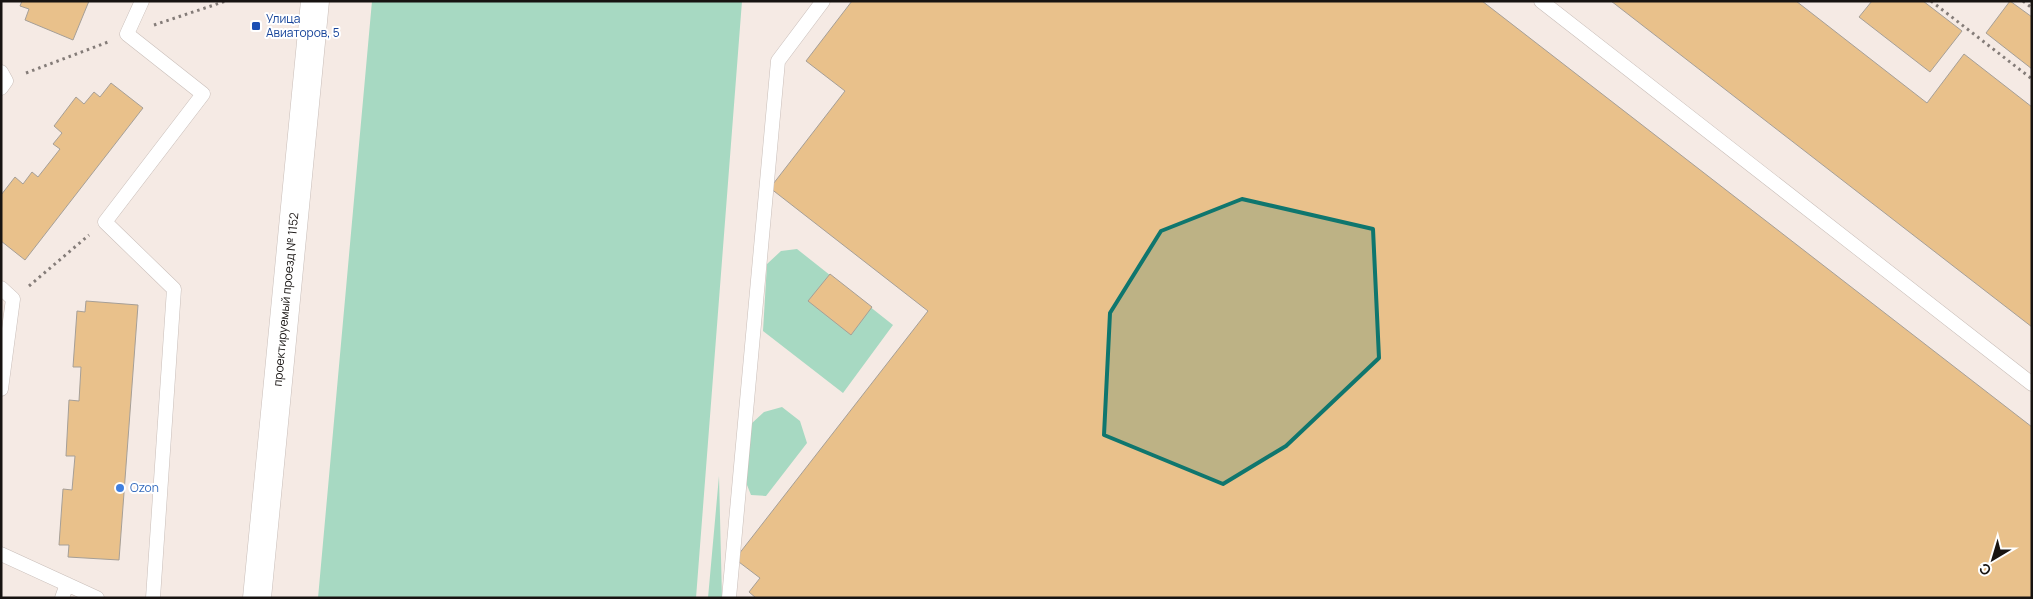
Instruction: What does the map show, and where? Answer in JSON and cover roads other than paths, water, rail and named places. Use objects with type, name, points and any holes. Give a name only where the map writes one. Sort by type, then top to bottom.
[{"type":"street","name":"проектируемый проезд № 1152","points":[[257,598],[315,1]]},
{"type":"lane","points":[[142,1],[127,34],[204,94],[105,222],[174,289],[153,598]]},
{"type":"lane","points":[[730,596],[778,61],[823,1]]},
{"type":"lane","points":[[1541,1],[2032,384]]},
{"type":"lane","points":[[1,288],[14,299],[1,389]]},
{"type":"lane","points":[[1,554],[97,598]]},
{"type":"lane","points":[[62,598],[67,584]]},
{"type":"place","name":"Улица Авиаторов, 5","points":[[256,26]]},
{"type":"place","name":"Ozon","points":[[120,488]]}]
